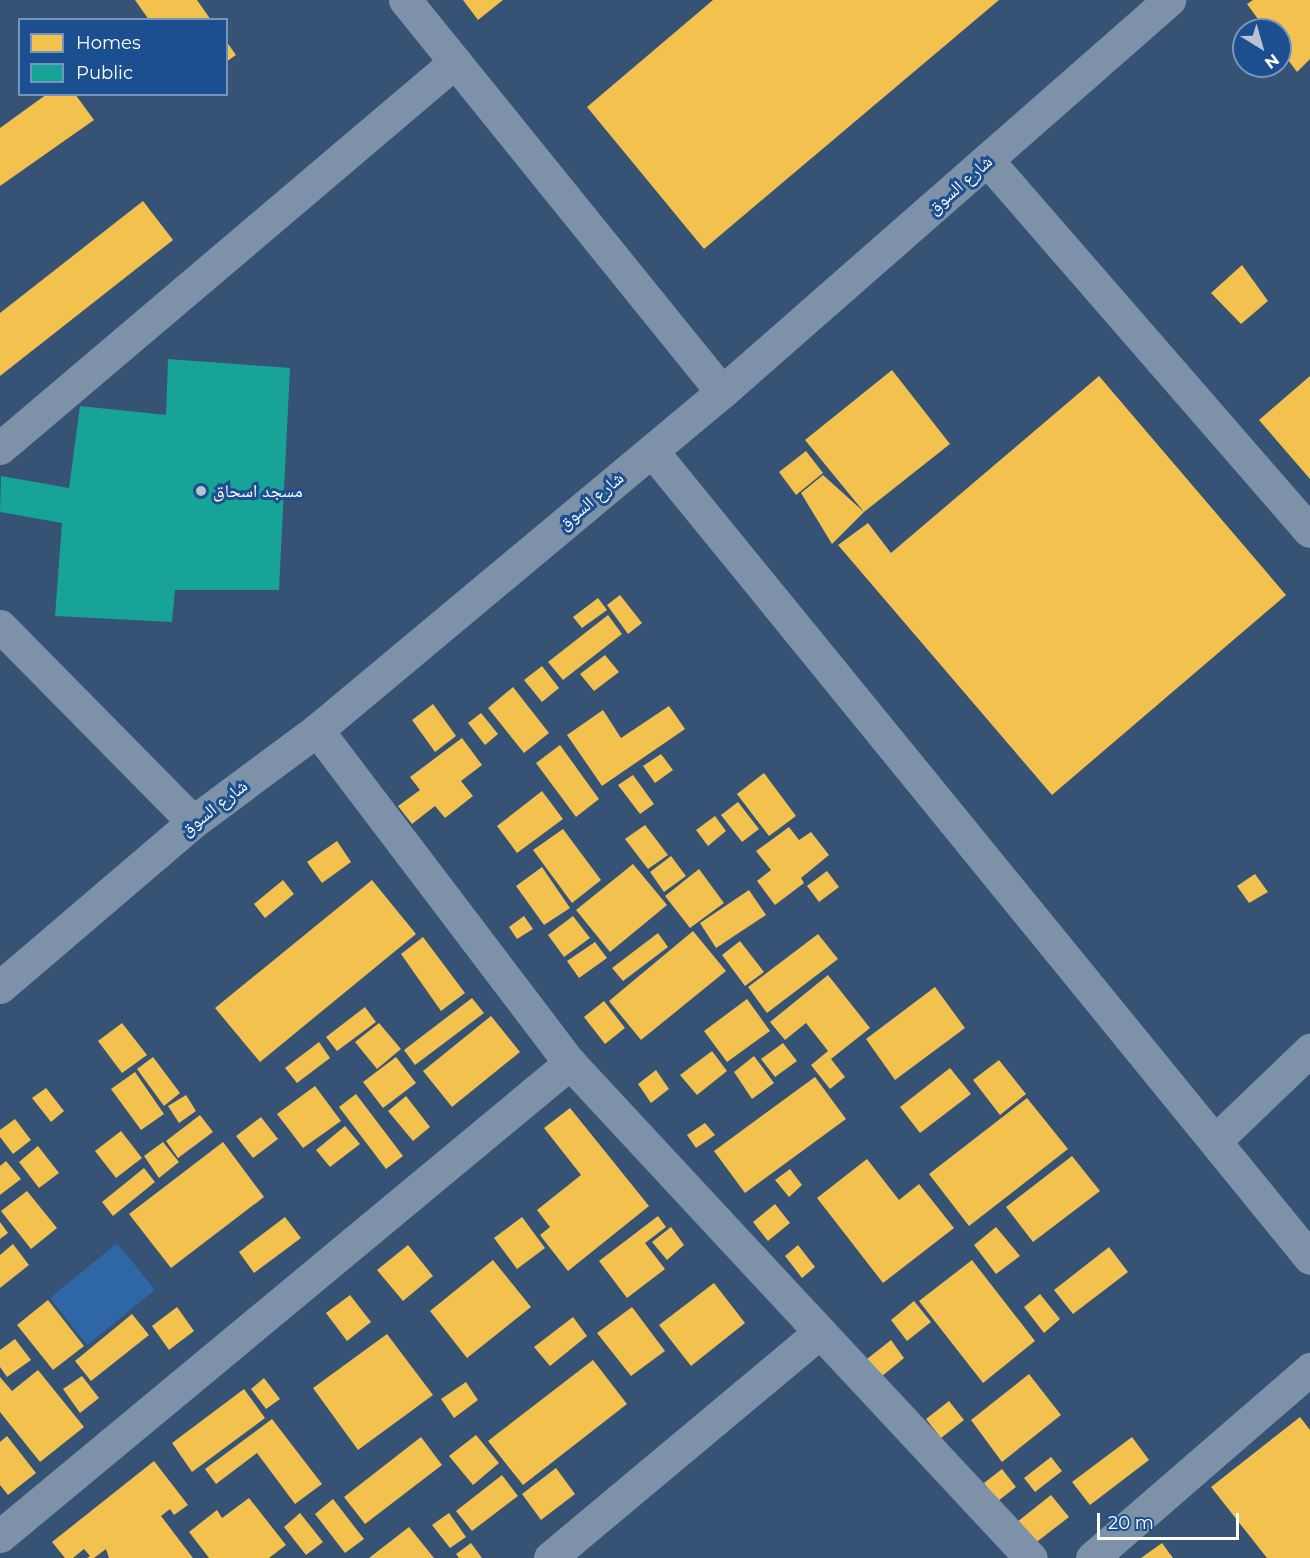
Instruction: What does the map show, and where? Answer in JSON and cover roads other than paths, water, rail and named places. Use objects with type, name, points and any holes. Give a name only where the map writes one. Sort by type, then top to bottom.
[{"type":"street","points":[[405,0],[722,392]]},
{"type":"street","name":"شارع السوق","points":[[0,987],[193,822],[317,730],[722,392],[1169,0]]},
{"type":"street","points":[[0,448],[455,62]]},
{"type":"street","points":[[988,161],[1310,531]]},
{"type":"street","points":[[652,451],[1310,1258]]},
{"type":"street","points":[[0,626],[193,822]]},
{"type":"street","points":[[317,730],[570,1063],[1031,1558]]},
{"type":"street","points":[[1215,1141],[1310,1050]]},
{"type":"street","points":[[0,1536],[570,1063]]},
{"type":"street","points":[[550,1558],[820,1332]]},
{"type":"street","points":[[1092,1558],[1310,1369]]},
{"type":"place","name":"مسجد اسحاق","points":[[201,491]]}]
